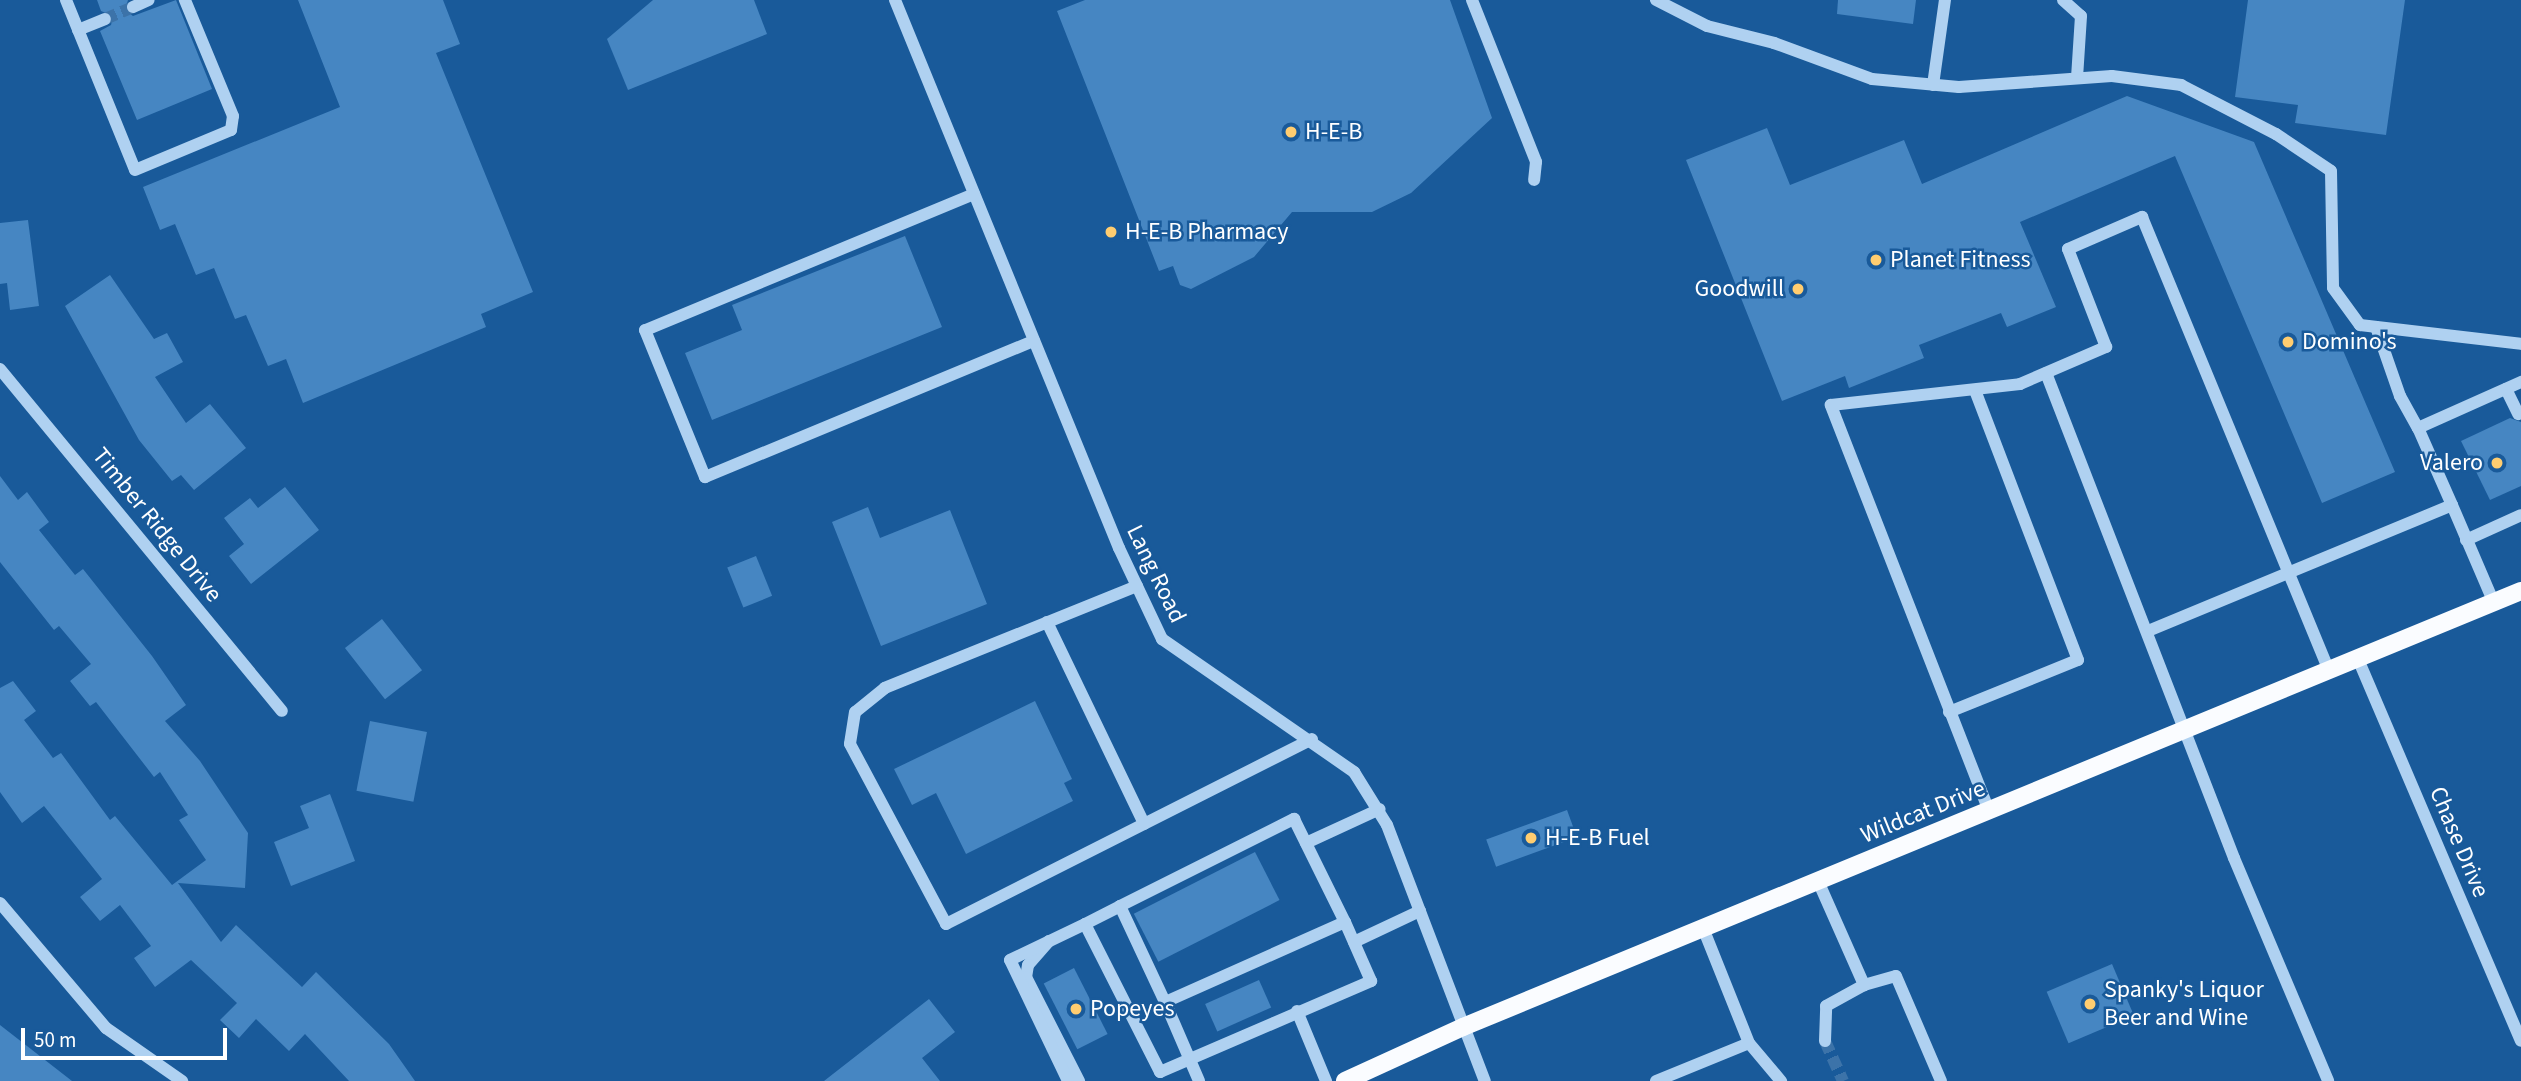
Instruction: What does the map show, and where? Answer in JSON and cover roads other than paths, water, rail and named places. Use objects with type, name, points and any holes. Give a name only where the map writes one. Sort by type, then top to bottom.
[{"type":"main road","name":"Wildcat Drive","points":[[1345,1081],[1463,1027],[2521,591]]},
{"type":"street","points":[[66,0],[135,170],[231,130],[233,116],[185,0]]},
{"type":"street","points":[[133,7],[149,0]]},
{"type":"street","name":"Lang Road","points":[[895,0],[1034,341],[1162,639],[1312,739],[1354,772],[1380,809],[1485,1081]]},
{"type":"street","points":[[1472,0],[1536,162],[1534,180]]},
{"type":"street","points":[[1656,0],[1707,26],[1774,43],[1872,79],[1933,85],[2112,76],[2181,85],[2276,134],[2331,171],[2333,288],[2360,325],[2521,344]]},
{"type":"street","points":[[1933,85],[1945,0]]},
{"type":"street","points":[[2063,0],[2081,16],[2077,78]]},
{"type":"street","points":[[78,30],[105,19]]},
{"type":"street","points":[[974,194],[645,330],[688,436],[705,477],[1034,341]]},
{"type":"street","points":[[1989,811],[1831,405],[2020,384],[2106,347],[2068,249],[2142,217],[2329,671]]},
{"type":"street","points":[[2376,327],[2400,396],[2418,428],[2494,603]]},
{"type":"street","name":"Timber Ridge Drive","points":[[0,369],[282,710]]},
{"type":"street","points":[[2046,373],[2148,631],[2183,731],[2328,1081]]},
{"type":"street","points":[[2418,428],[2521,382]]},
{"type":"street","points":[[2506,389],[2518,414]]},
{"type":"street","points":[[1949,712],[2078,660],[1975,390]]},
{"type":"street","points":[[2148,631],[2452,505]]},
{"type":"street","points":[[2466,540],[2521,515]]},
{"type":"street","points":[[1137,586],[885,688],[855,712],[850,744],[946,924],[1312,739]]},
{"type":"street","points":[[1047,622],[1144,824]]},
{"type":"street","name":"Chase Drive","points":[[2358,659],[2521,1041]]},
{"type":"street","points":[[1306,843],[1380,809]]},
{"type":"street","points":[[1068,1081],[1010,960],[1294,819],[1371,981],[1297,1010],[1160,1072],[1085,924]]},
{"type":"street","points":[[1818,881],[1864,985]]},
{"type":"street","points":[[0,903],[106,1028],[182,1081]]},
{"type":"street","points":[[1120,906],[1166,1002],[1199,1081]]},
{"type":"street","points":[[1354,942],[1420,911]]},
{"type":"street","points":[[1166,1002],[1345,922]]},
{"type":"street","points":[[1703,929],[1749,1043],[1781,1081]]},
{"type":"street","points":[[1049,941],[1028,965],[1027,977],[1079,1081]]},
{"type":"street","points":[[1825,1041],[1826,1006],[1864,985],[1896,976],[1941,1081]]},
{"type":"street","points":[[1297,1010],[1326,1081]]},
{"type":"street","points":[[1656,1081],[1749,1043]]},
{"type":"tunnel","points":[[105,19],[133,7]]},
{"type":"tunnel","points":[[1825,1041],[1843,1081]]},
{"type":"place","name":"H-E-B","points":[[1291,132]]},
{"type":"place","name":"H-E-B Pharmacy","points":[[1111,232]]},
{"type":"place","name":"Planet Fitness","points":[[1876,260]]},
{"type":"place","name":"Goodwill","points":[[1798,289]]},
{"type":"place","name":"Domino's","points":[[2288,342]]},
{"type":"place","name":"Valero","points":[[2497,463]]},
{"type":"place","name":"H-E-B Fuel","points":[[1531,838]]},
{"type":"place","name":"Spanky's Liquor Beer and Wine","points":[[2090,1004]]},
{"type":"place","name":"Popeyes","points":[[1076,1009]]}]
